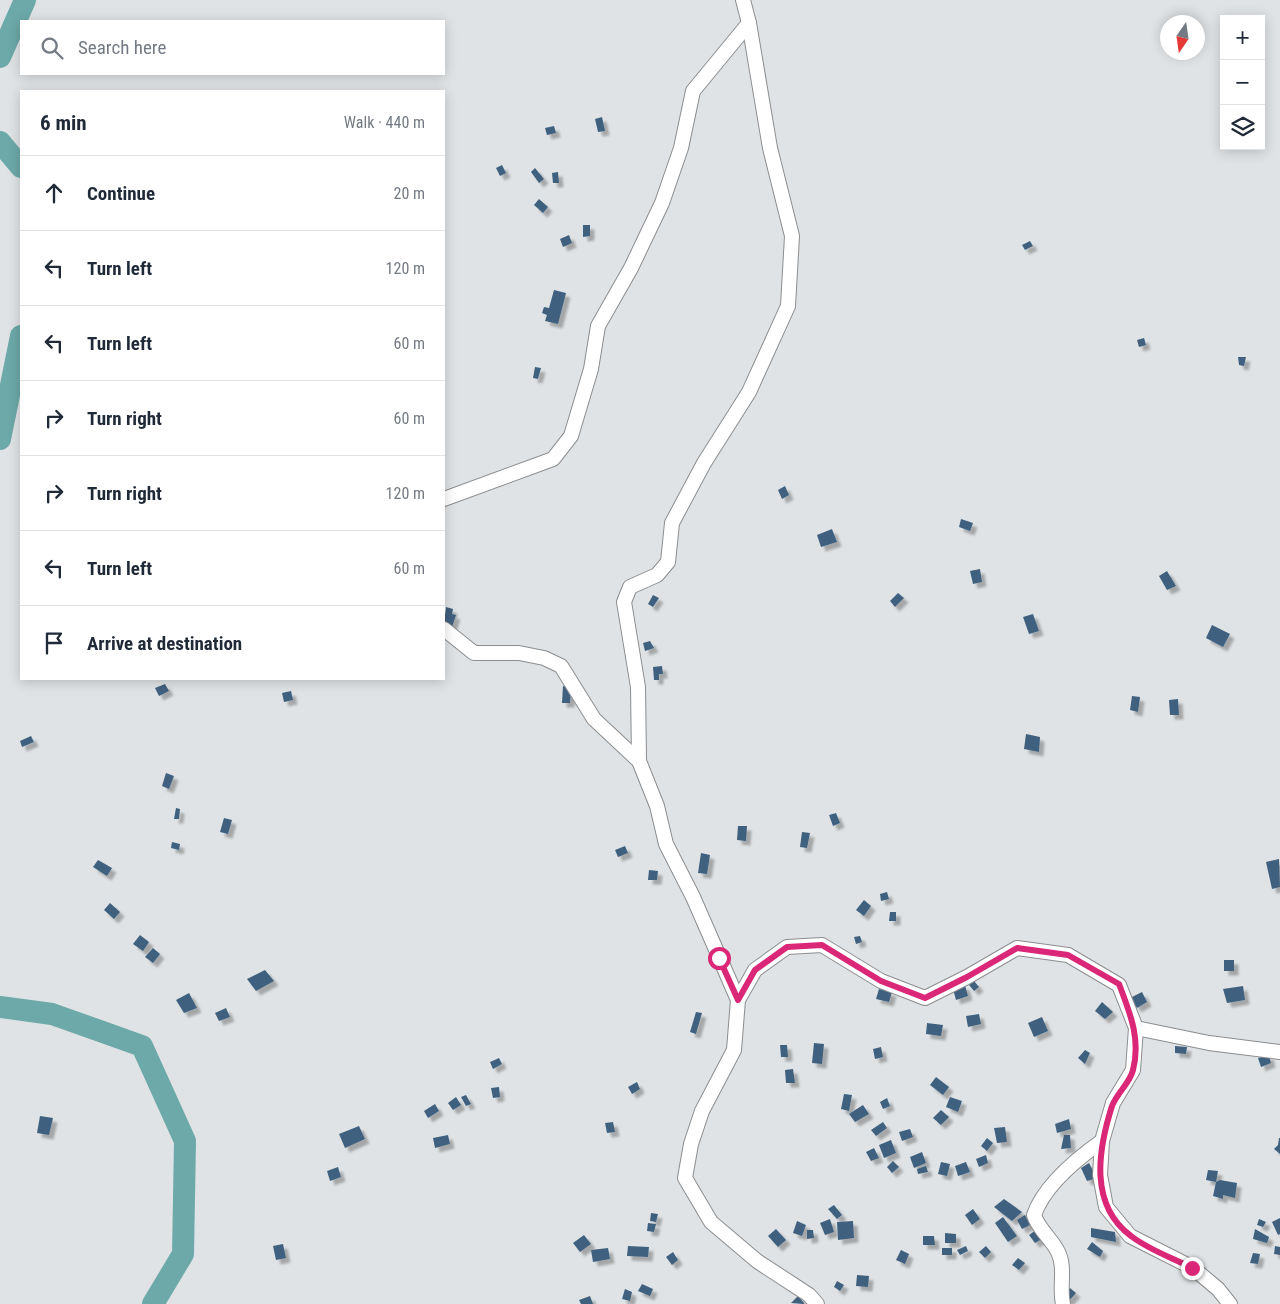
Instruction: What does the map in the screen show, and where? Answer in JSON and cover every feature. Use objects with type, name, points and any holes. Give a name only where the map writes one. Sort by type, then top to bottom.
[{"type":"street","points":[[738,1000],[693,898],[666,844],[657,806],[640,761],[638,686],[624,602],[630,587],[657,575],[668,562],[672,522],[704,463],[749,392],[788,306],[792,236],[770,148],[749,23],[743,0]]},
{"type":"street","points":[[445,499],[554,459],[572,436],[591,369],[598,326],[631,268],[662,203],[681,148],[693,91],[749,23]]},
{"type":"street","points":[[445,630],[474,653],[519,654],[544,658],[560,666],[594,719],[640,761]]},
{"type":"street","points":[[817,1304],[809,1295],[758,1261],[712,1222],[685,1178],[691,1144],[702,1111],[734,1050],[738,1000],[755,970],[787,947],[822,945],[881,981],[925,998],[967,977],[1017,948],[1068,955],[1119,984],[1136,1028],[1133,1070],[1113,1103],[1102,1141],[1100,1175],[1106,1207],[1130,1236],[1192,1268],[1218,1289],[1230,1304]]},
{"type":"street","points":[[1136,1028],[1209,1043],[1280,1052]]},
{"type":"street","points":[[1064,1304],[1060,1292],[1061,1262],[1058,1252],[1034,1215],[1038,1205],[1060,1178],[1078,1159],[1102,1141]]},
{"type":"building","points":[[602,117],[605,131],[598,132],[595,119]]},
{"type":"building","points":[[554,126],[556,133],[547,135],[545,128]]},
{"type":"building","points":[[502,165],[506,173],[500,176],[496,168]]},
{"type":"building","points":[[535,168],[544,179],[539,183],[531,172]]},
{"type":"building","points":[[558,172],[559,183],[553,183],[552,173]]},
{"type":"building","points":[[539,199],[548,207],[543,213],[534,205]]},
{"type":"building","points":[[583,225],[590,225],[590,236],[583,237]]},
{"type":"building","points":[[569,235],[572,243],[563,247],[560,239]]},
{"type":"building","points":[[1030,241],[1033,246],[1025,250],[1022,245]]},
{"type":"building","points":[[554,290],[566,293],[558,324],[545,321],[547,315],[542,313],[544,307],[549,308]]},
{"type":"building","points":[[1144,338],[1146,345],[1139,347],[1137,340]]},
{"type":"building","points":[[1238,357],[1246,357],[1244,366],[1239,365]]},
{"type":"building","points":[[535,367],[541,368],[538,379],[533,378]]},
{"type":"building","points":[[785,486],[789,495],[782,499],[778,490]]},
{"type":"building","points":[[961,519],[973,523],[970,531],[959,527]]},
{"type":"building","points":[[832,529],[837,542],[821,547],[817,535]]},
{"type":"building","points":[[980,569],[982,582],[973,584],[970,571]]},
{"type":"building","points":[[1167,571],[1176,586],[1167,590],[1159,576]]},
{"type":"building","points":[[898,593],[904,598],[895,607],[890,601]]},
{"type":"building","points":[[653,595],[659,598],[653,607],[648,604]]},
{"type":"building","points":[[446,607],[453,609],[452,614],[456,615],[452,627],[445,624]]},
{"type":"building","points":[[1033,614],[1039,631],[1029,634],[1023,617]]},
{"type":"building","points":[[1212,625],[1230,634],[1223,647],[1206,638]]},
{"type":"building","points":[[650,641],[654,648],[645,651],[643,643]]},
{"type":"building","points":[[662,666],[663,674],[659,674],[659,680],[654,680],[653,667]]},
{"type":"building","points":[[165,684],[169,691],[159,696],[155,688]]},
{"type":"building","points":[[563,686],[571,687],[570,703],[562,703]]},
{"type":"building","points":[[291,691],[293,700],[284,702],[282,693]]},
{"type":"building","points":[[1132,696],[1140,697],[1138,712],[1130,710]]},
{"type":"building","points":[[1178,699],[1179,715],[1170,715],[1169,700]]},
{"type":"building","points":[[1026,734],[1040,737],[1039,752],[1024,749]]},
{"type":"building","points":[[31,736],[34,742],[22,747],[20,741]]},
{"type":"building","points":[[166,773],[174,776],[169,789],[162,786]]},
{"type":"building","points":[[176,808],[180,809],[179,819],[174,819]]},
{"type":"building","points":[[836,813],[840,823],[833,826],[829,815]]},
{"type":"building","points":[[224,818],[232,820],[228,834],[220,832]]},
{"type":"building","points":[[738,826],[747,826],[746,841],[737,840]]},
{"type":"building","points":[[802,832],[810,833],[807,848],[800,847]]},
{"type":"building","points":[[172,842],[180,844],[179,850],[171,848]]},
{"type":"building","points":[[625,846],[628,853],[618,857],[615,850]]},
{"type":"building","points":[[701,853],[710,855],[707,874],[698,873]]},
{"type":"building","points":[[1279,859],[1280,887],[1272,889],[1266,862]]},
{"type":"building","points":[[98,860],[112,868],[107,876],[93,867]]},
{"type":"building","points":[[649,870],[658,871],[657,880],[648,880]]},
{"type":"building","points":[[887,892],[889,899],[881,901],[880,894]]},
{"type":"building","points":[[864,900],[871,906],[864,916],[856,910]]},
{"type":"building","points":[[110,903],[120,912],[114,919],[104,910]]},
{"type":"building","points":[[890,912],[896,912],[896,921],[889,921]]},
{"type":"building","points":[[140,935],[149,942],[143,951],[133,944]]},
{"type":"building","points":[[860,936],[862,942],[856,944],[854,937]]},
{"type":"building","points":[[153,948],[160,954],[153,963],[145,957]]},
{"type":"building","points":[[1224,960],[1234,960],[1234,971],[1224,971]]},
{"type":"building","points":[[265,970],[274,981],[256,991],[247,979]]},
{"type":"building","points":[[974,981],[979,987],[974,991],[969,985]]},
{"type":"building","points":[[965,985],[968,996],[956,1000],[953,989]]},
{"type":"building","points":[[1243,986],[1245,1000],[1227,1003],[1223,989]]},
{"type":"building","points":[[879,989],[892,992],[889,1002],[876,999]]},
{"type":"building","points":[[1142,992],[1147,1002],[1137,1008],[1130,998]]},
{"type":"building","points":[[189,993],[197,1008],[184,1013],[176,1000]]},
{"type":"building","points":[[1102,1002],[1113,1012],[1105,1019],[1095,1011]]},
{"type":"building","points":[[226,1008],[230,1017],[219,1021],[215,1013]]},
{"type":"building","points":[[696,1012],[702,1013],[696,1034],[690,1032]]},
{"type":"building","points":[[979,1014],[981,1024],[968,1027],[966,1016]]},
{"type":"building","points":[[1042,1017],[1048,1031],[1034,1037],[1028,1023]]},
{"type":"building","points":[[927,1023],[943,1025],[941,1036],[926,1034]]},
{"type":"building","points":[[814,1043],[824,1044],[822,1064],[812,1063]]},
{"type":"building","points":[[780,1045],[787,1045],[788,1057],[781,1057]]},
{"type":"building","points":[[1175,1046],[1187,1047],[1186,1054],[1175,1053]]},
{"type":"building","points":[[881,1047],[883,1057],[875,1059],[873,1049]]},
{"type":"building","points":[[1085,1050],[1090,1053],[1085,1064],[1078,1058]]},
{"type":"building","points":[[1269,1055],[1271,1063],[1261,1067],[1258,1058]]},
{"type":"building","points":[[499,1058],[502,1064],[493,1069],[490,1062]]},
{"type":"building","points":[[793,1069],[795,1083],[786,1083],[785,1070]]},
{"type":"building","points":[[936,1077],[949,1087],[943,1095],[930,1085]]},
{"type":"building","points":[[637,1082],[640,1089],[632,1094],[628,1087]]},
{"type":"building","points":[[499,1087],[500,1097],[493,1098],[491,1088]]},
{"type":"building","points":[[844,1094],[852,1095],[849,1111],[841,1109]]},
{"type":"building","points":[[466,1095],[471,1104],[466,1106],[461,1097]]},
{"type":"building","points":[[456,1097],[461,1105],[453,1110],[448,1103]]},
{"type":"building","points":[[950,1097],[962,1101],[958,1112],[946,1107]]},
{"type":"building","points":[[887,1098],[890,1106],[883,1109],[880,1102]]},
{"type":"building","points":[[435,1104],[439,1111],[428,1118],[424,1111]]},
{"type":"building","points":[[863,1105],[869,1114],[855,1122],[849,1114]]},
{"type":"building","points":[[941,1110],[949,1117],[941,1125],[933,1118]]},
{"type":"building","points":[[40,1116],[53,1118],[49,1135],[37,1133]]},
{"type":"building","points":[[1069,1119],[1071,1129],[1057,1133],[1055,1124]]},
{"type":"building","points":[[613,1122],[615,1132],[607,1133],[605,1123]]},
{"type":"building","points":[[883,1122],[887,1128],[876,1136],[871,1130]]},
{"type":"building","points":[[359,1126],[365,1139],[345,1148],[339,1134]]},
{"type":"building","points":[[1005,1127],[1007,1142],[997,1143],[994,1128]]},
{"type":"building","points":[[910,1129],[913,1137],[902,1141],[899,1132]]},
{"type":"building","points":[[448,1135],[450,1144],[435,1148],[433,1138]]},
{"type":"building","points":[[1064,1135],[1070,1135],[1071,1148],[1061,1149]]},
{"type":"building","points":[[987,1138],[993,1143],[987,1151],[981,1146]]},
{"type":"building","points":[[1279,1138],[1280,1154],[1274,1149],[1278,1145]]},
{"type":"building","points":[[891,1140],[896,1153],[884,1158],[879,1145]]},
{"type":"building","points":[[874,1148],[879,1158],[871,1161],[866,1152]]},
{"type":"building","points":[[922,1152],[926,1163],[914,1168],[910,1157]]},
{"type":"building","points":[[986,1155],[988,1163],[979,1167],[976,1159]]},
{"type":"building","points":[[893,1161],[899,1167],[892,1173],[887,1167]]},
{"type":"building","points":[[941,1162],[950,1164],[947,1176],[938,1174]]},
{"type":"building","points":[[966,1162],[970,1172],[958,1176],[955,1166]]},
{"type":"building","points":[[1089,1163],[1097,1178],[1087,1181],[1081,1168]]},
{"type":"building","points":[[926,1166],[928,1172],[918,1174],[917,1169]]},
{"type":"building","points":[[338,1167],[341,1177],[330,1181],[327,1171]]},
{"type":"building","points":[[1208,1170],[1218,1171],[1216,1182],[1206,1180]]},
{"type":"building","points":[[1220,1180],[1237,1183],[1235,1198],[1223,1195],[1223,1199],[1213,1196],[1216,1182]]},
{"type":"building","points":[[1004,1199],[1022,1212],[1012,1221],[994,1207]]},
{"type":"building","points":[[834,1205],[842,1215],[837,1219],[828,1209]]},
{"type":"building","points":[[973,1209],[980,1219],[972,1225],[965,1215]]},
{"type":"building","points":[[651,1213],[658,1214],[656,1222],[650,1221]]},
{"type":"building","points":[[1025,1215],[1030,1225],[1022,1229],[1017,1220]]},
{"type":"building","points":[[1003,1217],[1017,1236],[1008,1242],[995,1223]]},
{"type":"building","points":[[1280,1218],[1280,1234],[1278,1235],[1272,1222]]},
{"type":"building","points":[[830,1219],[834,1232],[825,1235],[820,1223]]},
{"type":"building","points":[[1259,1219],[1266,1222],[1263,1227],[1257,1225]]},
{"type":"building","points":[[797,1221],[806,1225],[802,1236],[793,1233]]},
{"type":"building","points":[[853,1221],[854,1238],[838,1240],[837,1222]]},
{"type":"building","points":[[648,1223],[656,1224],[654,1232],[647,1231]]},
{"type":"building","points":[[1091,1228],[1115,1232],[1116,1242],[1091,1237]]},
{"type":"building","points":[[776,1229],[786,1240],[778,1247],[768,1236]]},
{"type":"building","points":[[1255,1229],[1269,1237],[1267,1243],[1253,1239]]},
{"type":"building","points":[[807,1230],[813,1230],[814,1238],[807,1239]]},
{"type":"building","points":[[1036,1230],[1042,1239],[1035,1243],[1029,1235]]},
{"type":"building","points":[[945,1233],[956,1234],[956,1243],[945,1243]]},
{"type":"building","points":[[584,1235],[591,1244],[580,1252],[573,1243]]},
{"type":"building","points":[[923,1236],[934,1236],[935,1245],[923,1245]]},
{"type":"building","points":[[1092,1242],[1103,1251],[1100,1257],[1087,1249]]},
{"type":"building","points":[[283,1244],[286,1258],[276,1260],[273,1246]]},
{"type":"building","points":[[628,1246],[649,1247],[648,1257],[627,1256]]},
{"type":"building","points":[[966,1246],[968,1251],[960,1255],[957,1250]]},
{"type":"building","points":[[986,1246],[991,1252],[985,1258],[979,1252]]},
{"type":"building","points":[[1275,1246],[1280,1247],[1280,1255],[1274,1254]]},
{"type":"building","points":[[608,1248],[610,1259],[593,1262],[591,1250]]},
{"type":"building","points":[[942,1248],[952,1248],[952,1255],[942,1255]]},
{"type":"building","points":[[901,1250],[909,1254],[905,1264],[896,1260]]},
{"type":"building","points":[[673,1252],[678,1260],[672,1265],[666,1257]]},
{"type":"building","points":[[1253,1253],[1260,1254],[1258,1264],[1250,1263]]},
{"type":"building","points":[[1018,1258],[1025,1263],[1019,1270],[1012,1265]]},
{"type":"building","points":[[857,1275],[869,1276],[868,1287],[856,1286]]},
{"type":"building","points":[[837,1281],[844,1285],[840,1291],[834,1287]]},
{"type":"building","points":[[642,1284],[653,1289],[650,1296],[638,1291]]},
{"type":"building","points":[[1070,1288],[1076,1293],[1068,1302],[1062,1297]]},
{"type":"building","points":[[625,1289],[632,1292],[630,1301],[622,1299]]},
{"type":"building","points":[[590,1296],[593,1304],[581,1304],[579,1300]]},
{"type":"building","points":[[798,1296],[804,1303],[804,1304],[791,1303]]},
{"type":"waterway","points":[[0,57],[25,0]]},
{"type":"waterway","points":[[0,142],[20,166]]},
{"type":"waterway","points":[[0,439],[20,341]]},
{"type":"waterway","points":[[0,1007],[52,1014],[142,1046],[185,1141],[183,1254],[153,1304]]},
{"type":"route","points":[[719,958],[738,1000],[755,970],[787,947],[822,945],[881,981],[925,998],[967,977],[1017,948],[1068,955],[1119,984],[1136,1028],[1133,1070],[1113,1103],[1102,1141],[1100,1175],[1106,1207],[1130,1236],[1192,1268]]}]
